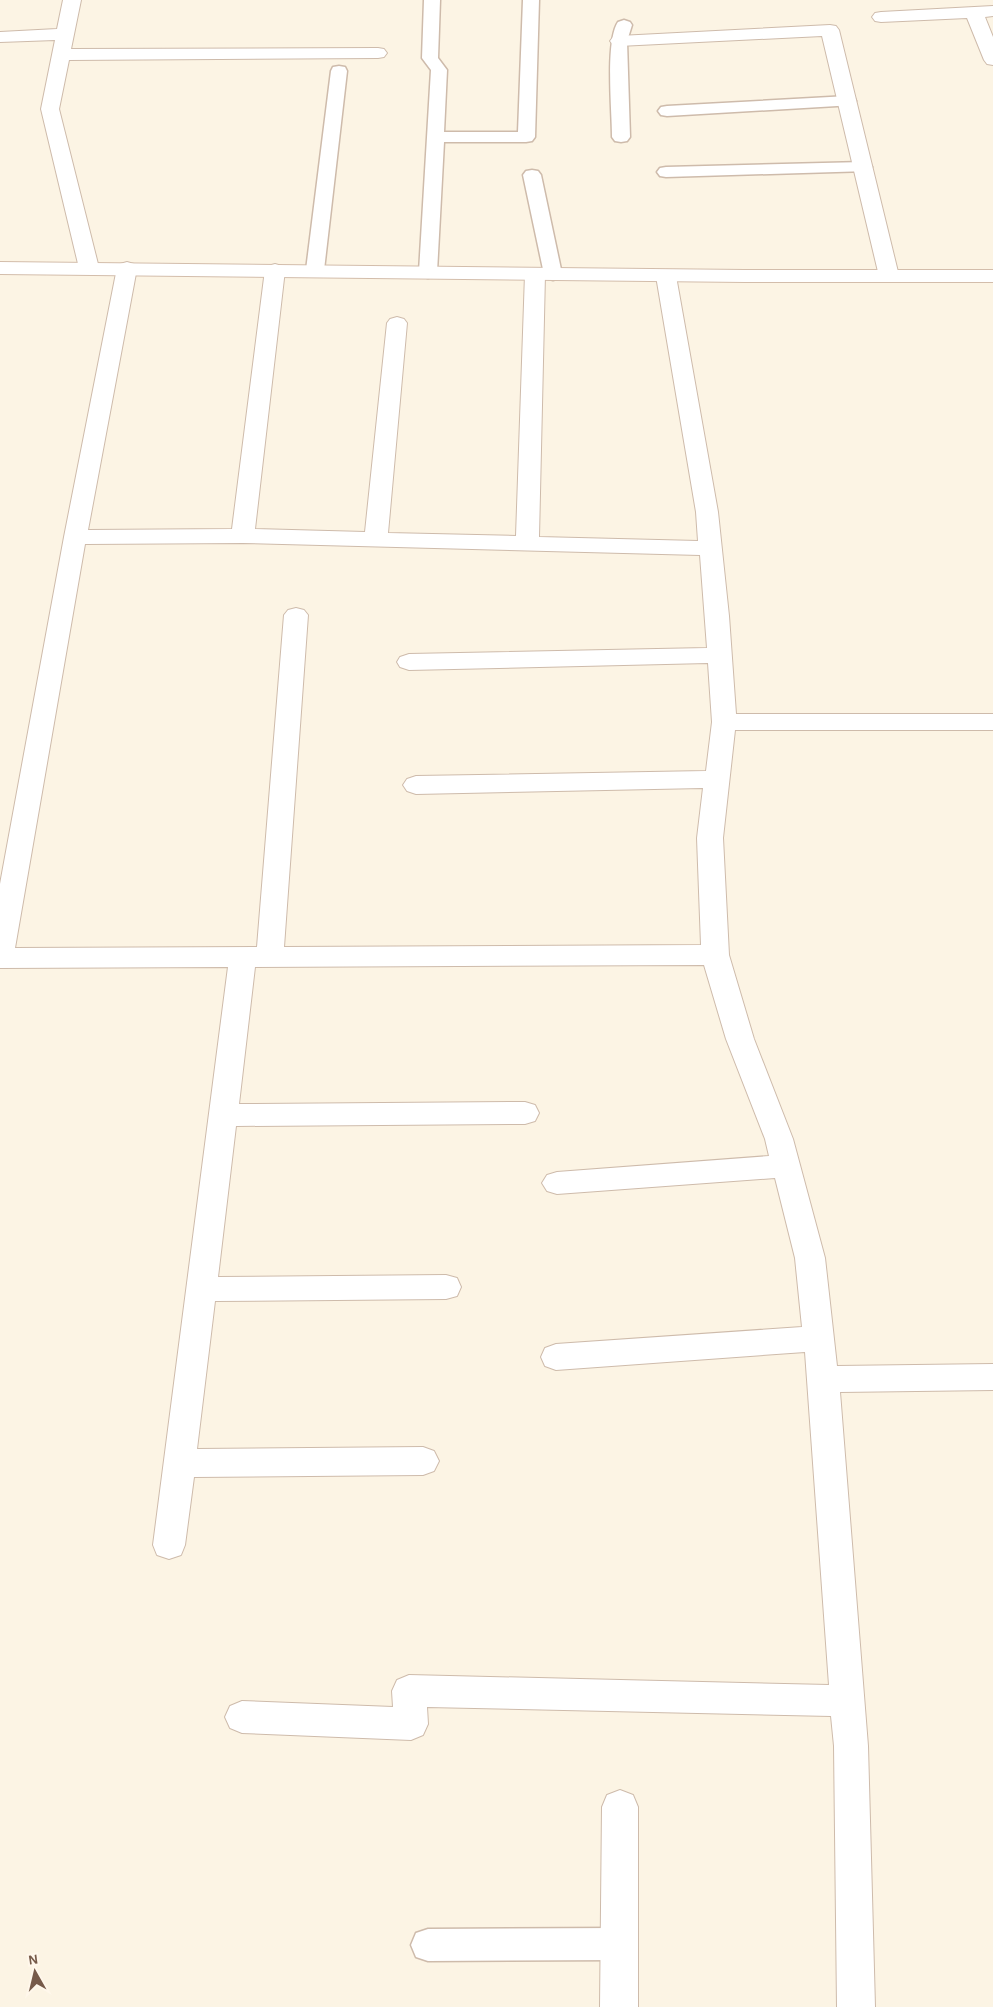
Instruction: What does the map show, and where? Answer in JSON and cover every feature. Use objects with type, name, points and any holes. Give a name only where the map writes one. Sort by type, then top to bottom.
[{"type":"street","points":[[72,0],[50,108],[89,268]]},
{"type":"street","points":[[974,12],[993,60]]},
{"type":"street","points":[[882,17],[993,12]]},
{"type":"street","points":[[622,33],[830,30],[889,276]]},
{"type":"street","points":[[0,36],[65,34]]},
{"type":"street","points":[[60,55],[378,53]]},
{"type":"street","points":[[0,268],[315,270],[666,276],[993,276]]},
{"type":"street","points":[[127,268],[75,537],[0,958],[715,955]]},
{"type":"street","points":[[243,536],[275,270]]},
{"type":"street","points":[[527,544],[544,274]]},
{"type":"street","points":[[666,276],[706,502],[720,655],[724,722],[710,838],[715,955],[740,1039],[779,1139],[810,1258],[819,1338],[851,1746],[856,2007]]},
{"type":"street","points":[[376,539],[397,323]]},
{"type":"street","points":[[75,537],[243,536],[710,548]]},
{"type":"street","points":[[168,1545],[224,1115],[257,957],[296,615]]},
{"type":"street","points":[[408,662],[720,655]]},
{"type":"street","points":[[724,722],[993,722]]},
{"type":"street","points":[[416,785],[717,779]]},
{"type":"street","points":[[224,1115],[525,1113]]},
{"type":"street","points":[[557,1183],[786,1166]]},
{"type":"street","points":[[201,1289],[446,1287]]},
{"type":"street","points":[[556,1357],[819,1338]]},
{"type":"street","points":[[823,1379],[993,1377]]},
{"type":"street","points":[[179,1463],[423,1461]]},
{"type":"street","points":[[242,1717],[411,1724],[410,1691],[847,1701]]},
{"type":"street","points":[[619,2007],[620,1806]]},
{"type":"lane","points":[[428,272],[439,70],[430,58],[432,0]]},
{"type":"lane","points":[[436,137],[526,137],[531,0]]},
{"type":"lane","points":[[621,137],[622,33]]},
{"type":"lane","points":[[315,270],[339,71]]},
{"type":"lane","points":[[667,111],[848,101]]},
{"type":"lane","points":[[666,172],[863,167]]},
{"type":"lane","points":[[532,175],[544,274]]},
{"type":"lane","points":[[428,1945],[619,1944]]}]
